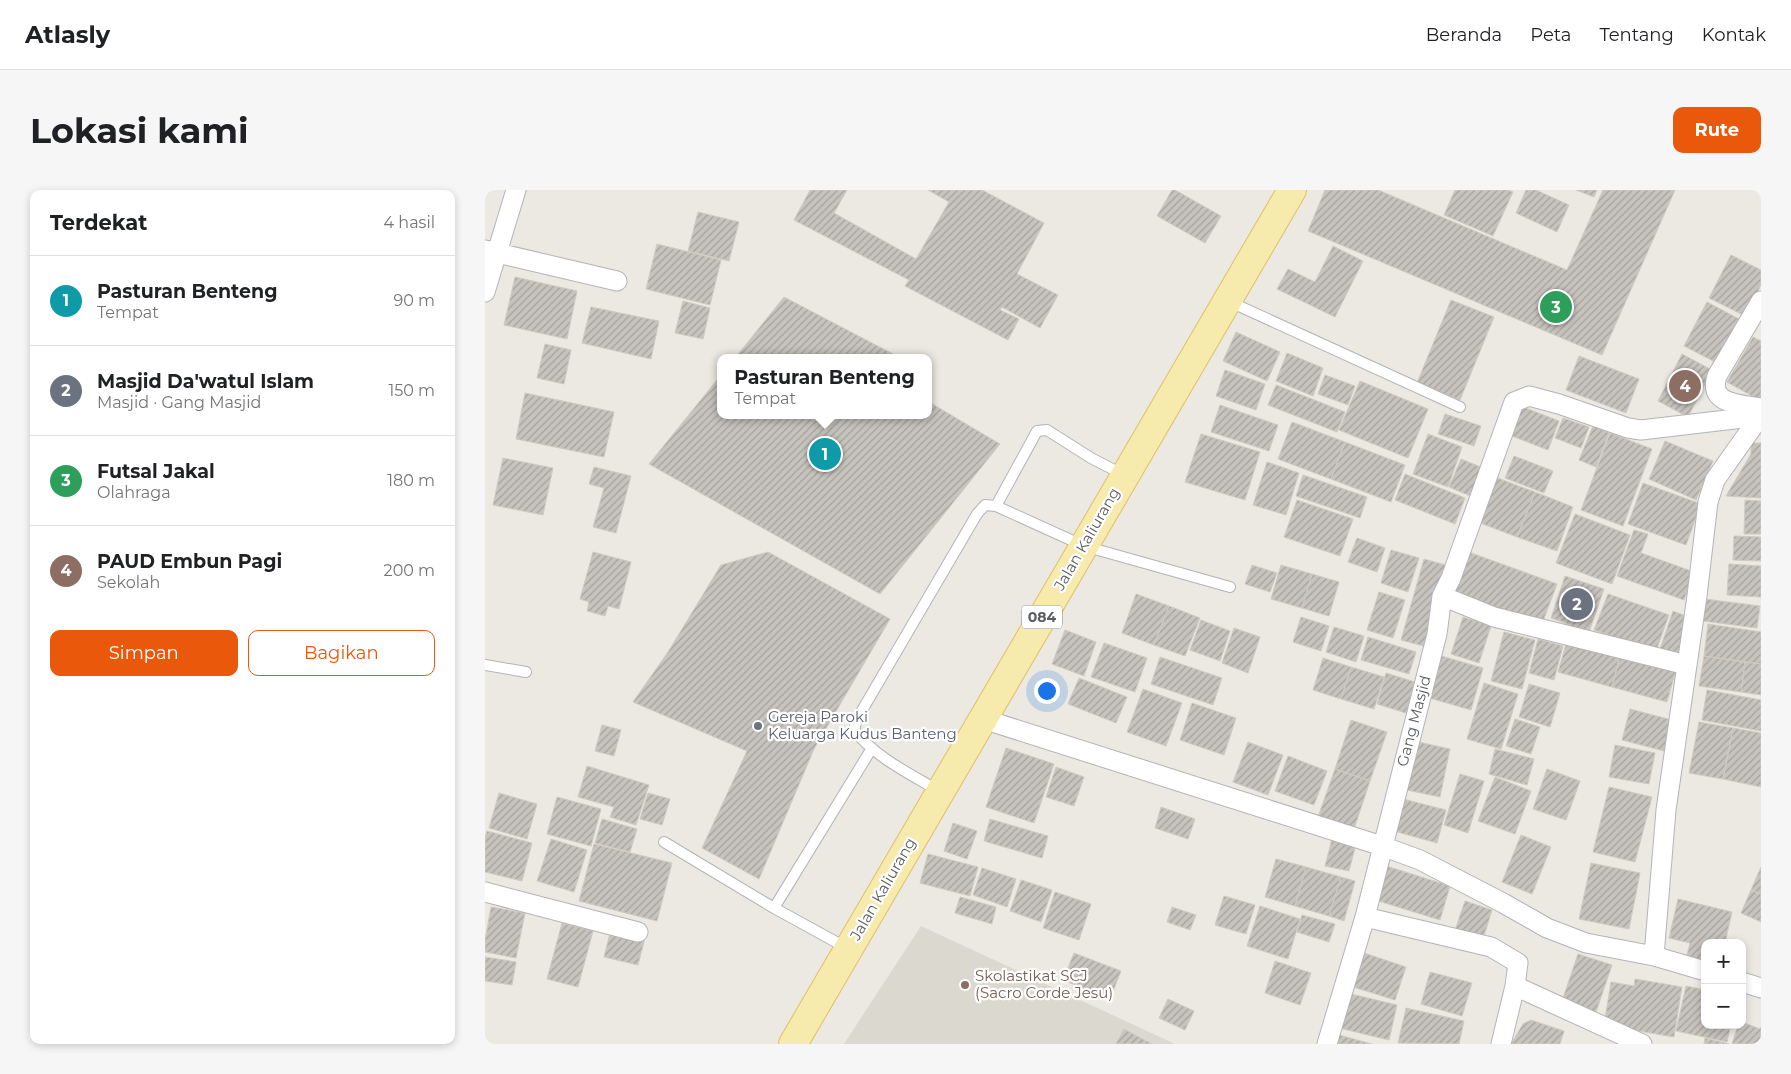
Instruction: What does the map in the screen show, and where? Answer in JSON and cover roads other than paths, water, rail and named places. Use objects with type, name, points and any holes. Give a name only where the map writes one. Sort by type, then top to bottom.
[{"type":"main road","name":"Jalan Kaliurang","points":[[793,1044],[1292,190]]},
{"type":"street","points":[[485,292],[491,251],[517,190]]},
{"type":"street","points":[[491,251],[617,282]]},
{"type":"street","points":[[1761,301],[1717,376],[1715,390],[1719,398],[1727,402],[1761,408]]},
{"type":"street","name":"Gang Masjid","points":[[1327,1044],[1365,917],[1437,634],[1442,596],[1451,578],[1514,402],[1529,396],[1559,404],[1628,428],[1641,430],[1761,416]]},
{"type":"street","points":[[1654,956],[1665,810],[1687,665],[1708,502],[1715,480],[1761,416]]},
{"type":"street","points":[[1442,596],[1494,617],[1687,665]]},
{"type":"street","points":[[983,718],[1382,846],[1420,860],[1547,928],[1586,944],[1654,956],[1701,970]]},
{"type":"street","points":[[485,892],[638,932]]},
{"type":"street","points":[[1365,917],[1491,947],[1518,963],[1515,986],[1501,1044]]},
{"type":"street","points":[[1746,983],[1761,988]]},
{"type":"street","points":[[1515,986],[1642,1044]]},
{"type":"lane","points":[[1227,301],[1460,407]]},
{"type":"lane","points":[[996,506],[1037,431],[1047,430],[1091,458],[1125,476]]},
{"type":"lane","points":[[940,792],[872,748],[854,730],[857,719],[977,514],[985,505],[996,506],[1083,546],[1230,587]]},
{"type":"lane","points":[[485,665],[526,672]]},
{"type":"lane","points":[[774,908],[872,748]]},
{"type":"lane","points":[[664,842],[774,908],[848,949]]},
{"type":"place","name":"Futsal Jakal","points":[[1556,307]]},
{"type":"place","name":"PAUD Embun Pagi","points":[[1685,386]]},
{"type":"place","name":"Pasturan Benteng","points":[[825,454]]},
{"type":"place","name":"Masjid Da'watul Islam","points":[[1577,604]]},
{"type":"place","name":"Gereja Paroki Keluarga Kudus Banteng","points":[[758,726]]},
{"type":"place","name":"Skolastikat SCJ (Sacro Corde Jesu)","points":[[965,985]]}]
